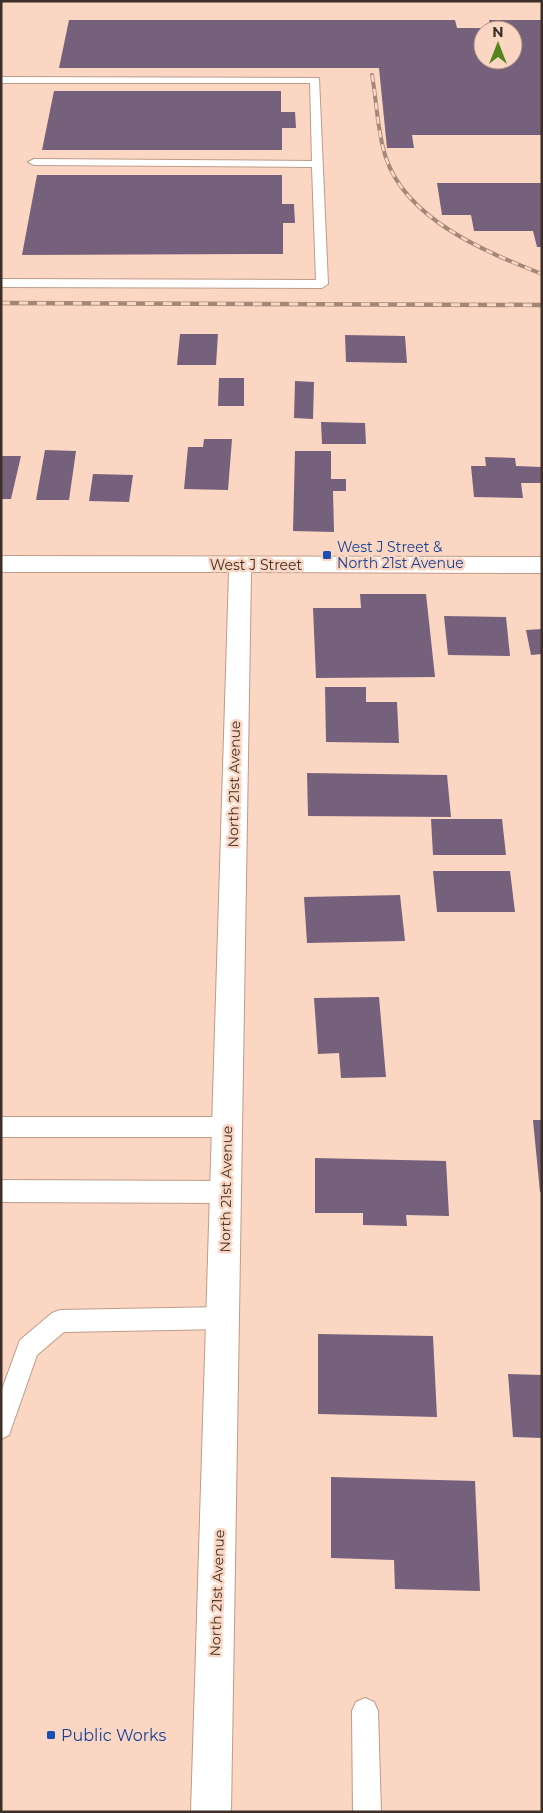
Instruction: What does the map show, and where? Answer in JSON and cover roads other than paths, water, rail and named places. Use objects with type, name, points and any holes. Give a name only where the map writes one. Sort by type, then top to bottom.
[{"type":"street","name":"West J Street","points":[[1,564],[542,564]]},
{"type":"street","name":"North 21st Avenue","points":[[211,1812],[224,1318],[226,1127],[240,565]]},
{"type":"lane","points":[[1,80],[315,80],[322,284],[1,283]]},
{"type":"lane","points":[[34,162],[318,164]]},
{"type":"lane","points":[[1,1126],[226,1127]]},
{"type":"lane","points":[[1,1191],[225,1192]]},
{"type":"lane","points":[[1,1427],[28,1348],[60,1321],[224,1318]]},
{"type":"lane","points":[[364,1711],[367,1812]]},
{"type":"railway","points":[[372,75],[379,127],[386,158],[396,180],[411,199],[451,231],[497,255],[542,274]]},
{"type":"railway","points":[[1,303],[542,305]]},
{"type":"place","name":"West J Street & North 21st Avenue","points":[[327,555]]},
{"type":"place","name":"Public Works","points":[[51,1735]]}]
